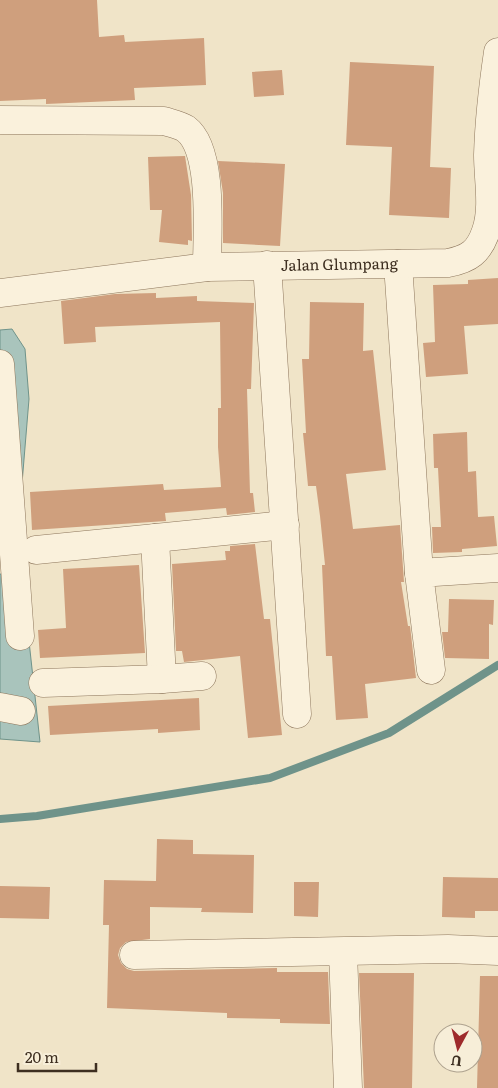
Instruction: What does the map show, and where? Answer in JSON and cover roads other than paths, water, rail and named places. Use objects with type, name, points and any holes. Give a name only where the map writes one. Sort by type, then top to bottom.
[{"type":"street","name":"Jalan Glumpang","points":[[0,293],[207,267],[448,263],[466,259],[488,249],[488,156],[491,102],[498,52]]},
{"type":"street","points":[[0,120],[164,121],[186,129],[199,148],[206,174],[207,267]]},
{"type":"street","points":[[398,264],[419,573],[431,670]]},
{"type":"street","points":[[267,265],[297,714]]},
{"type":"street","points":[[0,364],[20,636]]},
{"type":"street","points":[[36,550],[285,525]]},
{"type":"street","points":[[155,538],[162,678]]},
{"type":"street","points":[[419,573],[498,568]]},
{"type":"street","points":[[43,683],[202,676]]},
{"type":"street","points":[[134,954],[448,949],[498,951]]},
{"type":"street","points":[[343,952],[348,1088]]},
{"type":"water","points":[[12,329],[25,349],[29,399],[16,556],[0,554],[0,330]]},
{"type":"water","points":[[0,574],[22,577],[40,742],[0,739]]},
{"type":"waterway","points":[[0,819],[37,816],[270,778],[389,733],[498,665]]}]
